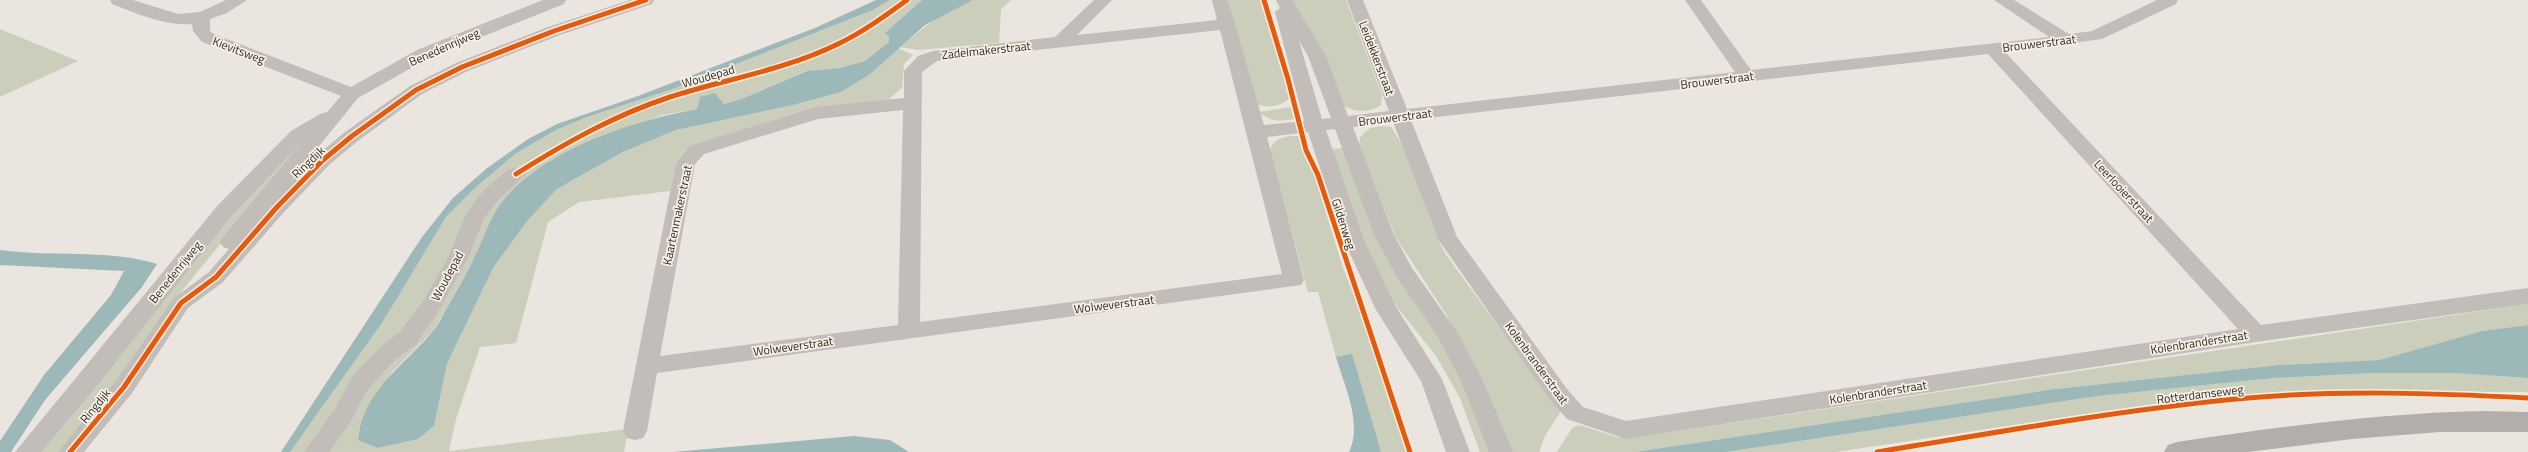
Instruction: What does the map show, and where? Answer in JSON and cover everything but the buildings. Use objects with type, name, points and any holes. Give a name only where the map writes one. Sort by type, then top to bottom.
[{"type":"main road","points":[[2177,452],[2354,429],[2417,423],[2528,422]]},
{"type":"street","points":[[118,0],[165,18],[183,20],[202,17],[239,0]]},
{"type":"street","name":"Benedenrijweg","points":[[27,452],[84,386],[225,210],[298,135],[346,102],[423,54],[558,0]]},
{"type":"street","name":"Ringdijk","points":[[70,452],[124,387],[181,303],[216,277],[323,160],[376,117],[416,90],[510,48],[646,0]]},
{"type":"street","points":[[1059,43],[1104,0]]},
{"type":"street","name":"Wolweverstraat","points":[[648,366],[909,330],[1294,280],[1220,0]]},
{"type":"street","name":"Gildenweg","points":[[1280,0],[1315,126],[1355,243],[1387,310],[1430,379],[1458,452]]},
{"type":"street","points":[[1284,0],[1317,56],[1393,254],[1446,332],[1468,374],[1501,452]]},
{"type":"street","name":"Leidekkerstraat","points":[[1355,0],[1399,117]]},
{"type":"street","points":[[1693,0],[1747,77]]},
{"type":"street","points":[[2002,0],[2066,40]]},
{"type":"street","name":"Brouwerstraat","points":[[1256,132],[1399,117],[2066,40],[2096,35],[2170,0]]},
{"type":"street","name":"Kievitsweg","points":[[202,17],[200,28],[201,33],[208,38],[346,102]]},
{"type":"street","name":"Zadelmakerstraat","points":[[909,330],[913,71],[924,60],[933,56],[1226,24]]},
{"type":"street","name":"Leerlooierstraat","points":[[1993,48],[2256,334]]},
{"type":"street","name":"Benedenrijweg","points":[[181,303],[261,203],[346,102]]},
{"type":"street","name":"Kaartenmakerstraat","points":[[635,431],[686,162],[697,150],[816,113],[912,103]]},
{"type":"street","name":"Kolenbranderstraat","points":[[1399,117],[1448,239],[1559,395],[1575,414],[1626,430],[2256,334],[2528,296]]},
{"type":"street","name":"Woudepad","points":[[316,452],[343,415],[360,383],[387,354],[408,338],[431,306],[459,256],[475,216],[483,204],[492,194],[516,174]]},
{"type":"green space","points":[[890,0],[922,0],[886,33],[890,36],[889,42],[865,61],[840,68],[806,71],[744,98],[724,104],[715,93],[697,109],[662,115],[551,160],[516,187],[493,216],[475,257],[434,330],[392,372],[359,429],[358,439],[378,448],[418,439],[434,426],[447,364],[493,268],[528,220],[557,189],[623,152],[676,130],[793,105],[841,92],[869,75],[898,48],[913,55],[904,64],[902,88],[889,99],[689,147],[676,161],[670,191],[579,202],[548,222],[516,343],[480,347],[456,419],[449,451],[628,429],[624,452],[290,452],[382,323],[446,217],[475,188],[515,154],[556,130],[587,117],[670,90],[873,10]]},
{"type":"green space","points":[[973,0],[1011,0],[1001,9],[999,43],[918,50],[900,47],[936,18]]},
{"type":"green space","points":[[1228,0],[1261,0],[1287,83],[1289,99],[1286,101],[1273,106],[1264,106],[1256,103]]},
{"type":"green space","points":[[1291,0],[1346,0],[1382,95],[1381,105],[1371,110],[1361,111],[1350,109],[1341,104]]},
{"type":"green space","points":[[0,29],[78,61],[0,97]]},
{"type":"green space","points":[[1291,107],[1294,119],[1289,120],[1271,119],[1259,112]]},
{"type":"green space","points":[[1383,126],[1391,127],[1400,141],[1414,173],[1438,239],[1446,255],[1561,411],[1545,436],[1539,452],[1508,452],[1446,314],[1395,236],[1359,146],[1360,137],[1370,128]]},
{"type":"green space","points":[[309,136],[181,292],[98,407],[59,452],[40,452],[71,417],[236,207],[301,139]]},
{"type":"green space","points":[[1290,136],[1299,136],[1316,180],[1343,268],[1374,346],[1407,452],[1381,452],[1352,355],[1336,357],[1318,292],[1308,292],[1270,151],[1271,147],[1277,140]]},
{"type":"green space","points":[[1343,148],[1368,219],[1392,264],[1448,346],[1495,452],[1480,452],[1460,398],[1436,356],[1386,293],[1358,239],[1332,149]]},
{"type":"green space","points":[[2528,304],[2528,325],[2482,331],[2379,360],[2279,365],[2055,389],[1635,452],[1557,452],[1572,428],[1579,425],[1617,437],[1638,437]]},
{"type":"green space","points":[[2373,373],[2455,373],[2528,378],[2528,392],[2314,391],[2160,403],[1836,452],[1726,452],[2098,396],[2274,378]]},
{"type":"water","points":[[876,0],[890,0],[873,10],[670,90],[587,117],[556,130],[515,154],[475,188],[446,217],[382,323],[290,452],[281,452],[422,237],[453,198],[486,169],[528,139],[557,124],[638,96],[815,28]]},
{"type":"water","points":[[922,0],[973,0],[925,25],[869,75],[841,92],[793,105],[676,130],[623,152],[557,189],[528,220],[493,268],[447,364],[434,426],[418,439],[378,448],[358,440],[361,423],[376,393],[387,379],[436,327],[469,268],[492,218],[508,195],[529,176],[554,159],[582,144],[612,132],[642,122],[697,109],[700,97],[715,93],[724,104],[744,98],[807,71],[840,68],[865,61],[889,42],[889,36],[885,33]]},
{"type":"water","points":[[0,250],[120,256],[157,264],[142,287],[45,400],[11,452],[0,452],[0,441],[44,375],[111,295],[124,271],[0,265]]},
{"type":"water","points":[[2528,325],[2528,378],[2455,373],[2373,373],[2274,378],[2098,396],[1726,452],[1635,452],[2055,389],[2279,365],[2379,360],[2482,331]]},
{"type":"water","points":[[1352,354],[1381,452],[1349,452],[1353,441],[1353,417],[1351,404],[1336,357]]},
{"type":"water","points":[[854,436],[890,440],[909,452],[673,452]]},
{"type":"cycle path","points":[[70,452],[124,387],[181,303],[216,277],[277,207],[323,160],[352,136],[416,90],[462,67],[554,31],[646,0]]},
{"type":"cycle path","points":[[516,174],[571,141],[610,121],[649,104],[791,63],[838,45],[860,33],[907,0]]},
{"type":"cycle path","points":[[1264,0],[1288,79],[1306,150],[1318,175],[1410,452]]},
{"type":"cycle path","name":"Rotterdamseweg","points":[[1877,452],[2155,408],[2283,395],[2388,393],[2528,398]]}]
